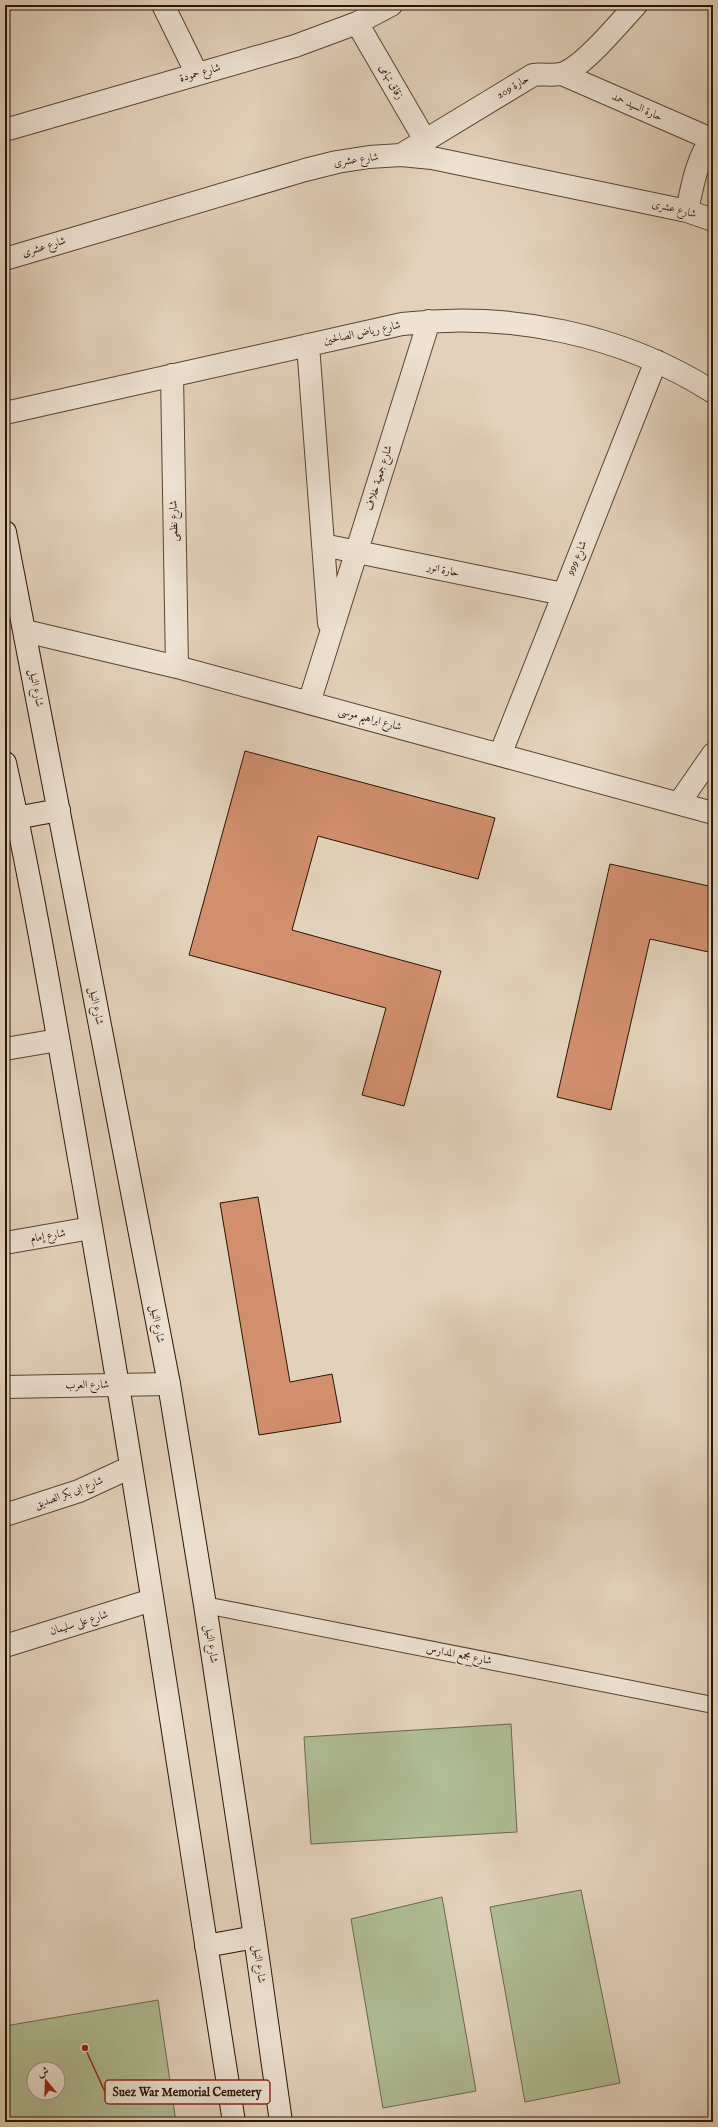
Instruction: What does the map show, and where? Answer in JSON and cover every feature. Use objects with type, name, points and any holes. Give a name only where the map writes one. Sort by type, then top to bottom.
[{"type":"street","points":[[162,5],[196,74]]},
{"type":"street","name":"شارع حمودة","points":[[5,130],[295,46],[357,23],[391,5]]},
{"type":"street","points":[[562,74],[578,65],[636,5]]},
{"type":"street","name":"زقاق تهامى","points":[[357,23],[425,140]]},
{"type":"street","name":"حارة 209","points":[[401,156],[425,140],[533,76],[541,73],[556,75],[562,74]]},
{"type":"street","name":"حارة السيد حمد","points":[[562,74],[712,138]]},
{"type":"street","points":[[687,211],[692,185],[700,162],[712,138]]},
{"type":"street","name":"شارع عشرى","points":[[5,259],[305,170],[363,158],[401,156],[462,162],[687,211],[713,220]]},
{"type":"street","name":"شارع رياض الصالحين","points":[[5,413],[402,324],[464,319],[513,323],[548,329],[610,344],[656,362],[713,392]]},
{"type":"street","name":"شارع جمعية خلاف","points":[[309,703],[429,321]]},
{"type":"street","name":"شارع جمعية خلاف","points":[[308,345],[330,636]]},
{"type":"street","name":"شارع 999","points":[[500,755],[656,362]]},
{"type":"street","name":"شارع نظمى","points":[[172,375],[177,667]]},
{"type":"street","name":"شارع النيل","points":[[5,532],[168,1384],[205,1605],[281,2122]]},
{"type":"street","name":"حارة انور","points":[[323,545],[563,594]]},
{"type":"street","name":"شارع ابراهيم موسى","points":[[25,631],[177,667],[713,813]]},
{"type":"street","points":[[678,803],[713,754]]},
{"type":"street","points":[[5,763],[11,819],[58,1040],[119,1384],[234,2122]]},
{"type":"street","points":[[11,819],[59,810]]},
{"type":"street","points":[[5,1049],[58,1040]]},
{"type":"street","name":"شارع إمام","points":[[5,1243],[91,1228]]},
{"type":"street","name":"شارع العرب","points":[[5,1387],[168,1384]]},
{"type":"street","name":"شارع ابى بكر الصديق","points":[[5,1515],[79,1491],[131,1468]]},
{"type":"street","name":"شارع على سليمان","points":[[5,1646],[152,1600]]},
{"type":"street","points":[[206,1946],[255,1937]]},
{"type":"lane","name":"شارع مجمع المدارس","points":[[205,1605],[713,1705]]},
{"type":"green space","points":[[511,1724],[517,1832],[311,1844],[304,1737]]},
{"type":"green space","points":[[581,1890],[620,2083],[525,2102],[490,1907]]},
{"type":"green space","points":[[442,1897],[476,2091],[383,2108],[351,1919]]},
{"type":"green space","points":[[158,2000],[176,2122],[5,2122],[5,2026]]},
{"type":"building","points":[[245,751],[495,818],[478,879],[318,836],[292,930],[441,971],[404,1106],[362,1095],[386,1008],[189,955]]},
{"type":"building","points":[[610,864],[713,887],[713,953],[650,939],[611,1110],[557,1097]]},
{"type":"building","points":[[258,1197],[290,1382],[332,1374],[341,1422],[259,1435],[220,1203]]},
{"type":"place","name":"Suez War Memorial Cemetery","points":[[85,2048]]}]
